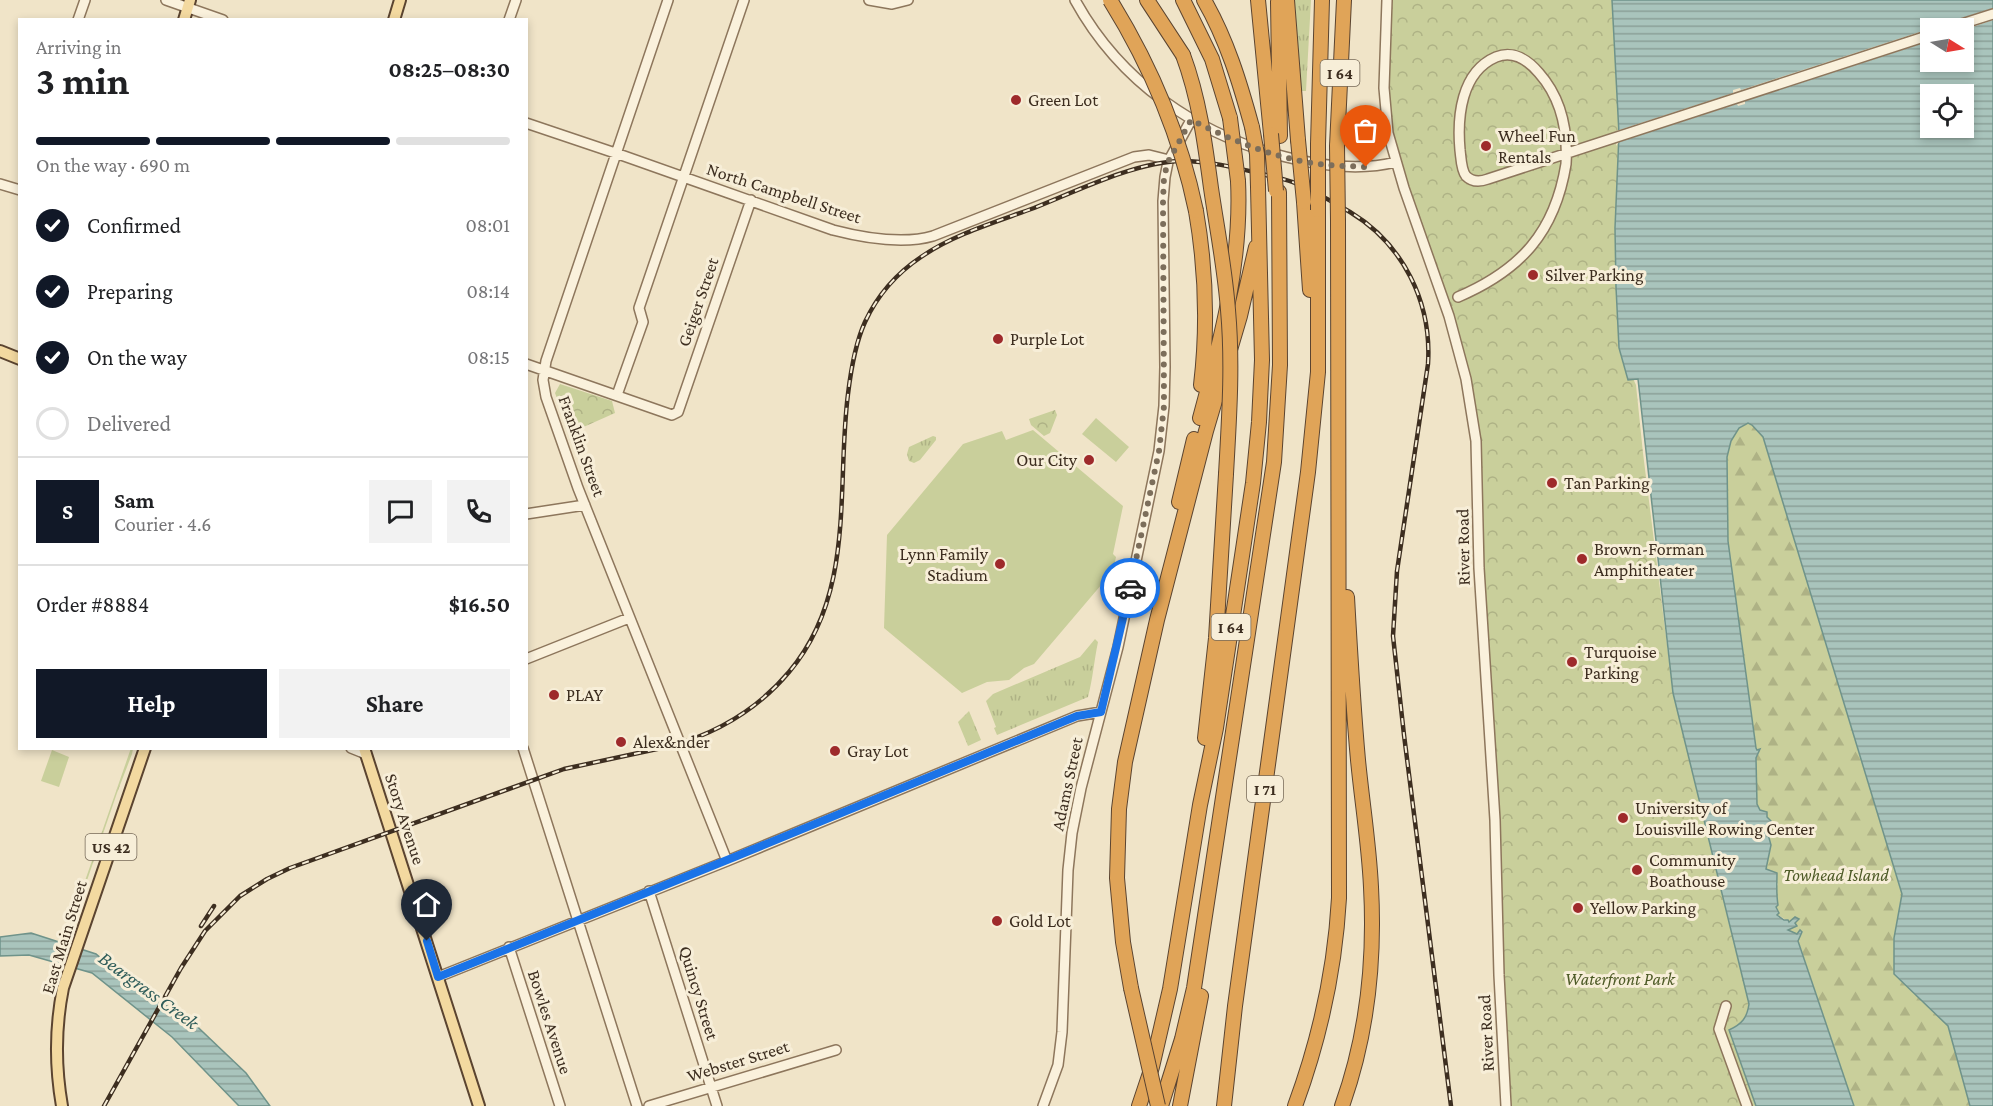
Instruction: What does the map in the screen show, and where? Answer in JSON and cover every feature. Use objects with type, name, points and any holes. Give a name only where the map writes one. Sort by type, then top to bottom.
[{"type":"highway","points":[[1110,0],[1146,63],[1168,111],[1183,156],[1196,211],[1204,264],[1205,340],[1197,409],[1157,620]]},
{"type":"highway","points":[[1147,0],[1181,52]]},
{"type":"highway","points":[[1154,0],[1181,52],[1192,80],[1199,111],[1227,299],[1230,374],[1227,474],[1216,638],[1200,805]]},
{"type":"highway","points":[[1183,0],[1212,59],[1230,118],[1239,181],[1239,221],[1233,273],[1214,361],[1184,476]]},
{"type":"highway","name":"I 64","points":[[1139,1106],[1154,1060],[1170,989],[1200,805],[1216,728],[1257,452],[1262,360],[1257,154],[1241,86],[1220,28],[1204,0]]},
{"type":"highway","points":[[1258,0],[1275,135]]},
{"type":"highway","points":[[1159,1106],[1174,1069],[1189,1012],[1216,851],[1276,438],[1280,365],[1275,135],[1278,0]]},
{"type":"highway","points":[[1287,0],[1304,202],[1312,337],[1308,472]]},
{"type":"highway","points":[[1308,472],[1318,372],[1318,144],[1322,0]]},
{"type":"highway","name":"I 64","points":[[1295,1106],[1311,1060],[1329,989],[1337,928],[1340,867],[1337,146],[1344,0]]},
{"type":"highway","points":[[1159,1106],[1131,988],[1123,942],[1117,844],[1119,809],[1128,743],[1157,620],[1206,431],[1240,316],[1260,231]]},
{"type":"highway","points":[[1339,377],[1351,675],[1372,909],[1371,966],[1366,1010],[1342,1106]]},
{"type":"highway","name":"I 71","points":[[1224,1106],[1235,1006],[1308,472]]},
{"type":"highway","points":[[1180,1106],[1214,918],[1216,851]]},
{"type":"main road","points":[[395,18],[400,0]]},
{"type":"main road","points":[[0,351],[18,358]]},
{"type":"main road","name":"East Main Street","points":[[62,1106],[56,1054],[60,1004],[68,972],[144,750]]},
{"type":"main road","name":"Story Avenue","points":[[365,751],[479,1106]]},
{"type":"street","points":[[79,18],[85,0]]},
{"type":"street","points":[[166,0],[189,4],[219,18]]},
{"type":"street","points":[[510,18],[516,0]]},
{"type":"street","name":"Franklin Street","points":[[668,0],[544,370],[543,380],[546,397],[585,505],[726,861]]},
{"type":"street","points":[[528,365],[617,395],[643,322],[639,308],[744,0]]},
{"type":"street","points":[[869,0],[892,3],[908,0]]},
{"type":"street","points":[[1075,0],[1094,31],[1126,69],[1146,88],[1191,120],[1264,152],[1303,161],[1339,166],[1380,166],[1396,162]]},
{"type":"street","name":"River Road","points":[[1387,0],[1384,88],[1388,133],[1449,316],[1466,379],[1476,441],[1480,588],[1494,817],[1506,1106]]},
{"type":"street","points":[[1974,20],[1993,14]]},
{"type":"street","points":[[1458,297],[1499,276],[1534,243],[1553,210],[1566,164],[1566,153],[1566,152],[1565,130],[1560,110],[1542,76],[1527,61],[1512,55],[1500,56],[1482,66],[1473,76],[1466,90],[1459,125],[1460,153],[1464,174],[1471,180],[1484,181],[1533,164],[1544,161],[1556,157],[1566,153],[1567,153],[1578,150],[1920,37]]},
{"type":"street","name":"Adams Street","points":[[1043,1106],[1058,1065],[1062,1032],[1068,870],[1072,833],[1081,788],[1118,647],[1159,451],[1165,367],[1163,187],[1169,160],[1191,120]]},
{"type":"street","name":"North Campbell Street","points":[[528,124],[845,234],[910,240],[933,236],[1134,157],[1149,155],[1169,160]]},
{"type":"street","points":[[0,184],[18,189]]},
{"type":"street","name":"Geiger Street","points":[[617,395],[672,415],[681,406],[751,200]]},
{"type":"street","points":[[528,514],[585,505]]},
{"type":"street","points":[[528,658],[629,618]]},
{"type":"street","points":[[438,977],[1077,716],[1101,712]]},
{"type":"street","points":[[524,750],[637,1106]]},
{"type":"street","name":"Quincy Street","points":[[649,891],[717,1106]]},
{"type":"street","name":"Bowles Avenue","points":[[509,947],[560,1106]]},
{"type":"street","points":[[1726,1006],[1719,1029],[1747,1106]]},
{"type":"street","name":"Webster Street","points":[[649,1106],[836,1050]]},
{"type":"green space","points":[[1291,0],[1311,0],[1306,91],[1302,91],[1299,81]]},
{"type":"green space","name":"Waterfront Park","points":[[1388,0],[1612,0],[1619,134],[1615,228],[1619,348],[1636,385],[1673,693],[1749,1004],[1743,1020],[1729,1030],[1756,1106],[1506,1106],[1476,441],[1466,379],[1396,162],[1384,88]]},
{"type":"green space","points":[[560,384],[612,401],[615,413],[570,433],[555,393]]},
{"type":"green space","points":[[1055,410],[1057,415],[1050,433],[1044,436],[1031,425],[1029,419]]},
{"type":"green space","points":[[1096,418],[1129,447],[1116,462],[1082,434]]},
{"type":"green space","name":"Towhead Island","points":[[1748,423],[1763,437],[1902,894],[1894,938],[1894,974],[1948,1026],[1970,1106],[1854,1106],[1798,940],[1800,936],[1787,930],[1797,926],[1795,923],[1798,919],[1789,922],[1777,914],[1779,912],[1776,906],[1778,905],[1775,890],[1778,884],[1766,869],[1771,845],[1766,827],[1771,821],[1767,817],[1767,812],[1760,810],[1757,804],[1756,758],[1759,753],[1756,748],[1728,541],[1727,457],[1731,441],[1739,428]]},
{"type":"green space","name":"Lynn Family Stadium","points":[[1033,430],[1123,506],[1113,554],[1116,557],[1113,571],[1034,664],[1024,668],[1009,680],[987,682],[962,693],[884,628],[887,535],[963,444],[1002,431],[1006,440]]},
{"type":"green space","points":[[933,436],[936,440],[920,460],[914,463],[909,461],[907,454],[909,447]]},
{"type":"green space","points":[[1095,639],[1098,642],[1088,697],[997,735],[986,701],[993,694],[1080,657]]},
{"type":"green space","points":[[969,711],[981,740],[968,746],[958,722]]},
{"type":"green space","points":[[52,750],[69,757],[59,787],[41,781]]},
{"type":"green space","points":[[130,750],[133,750],[70,930],[69,927]]},
{"type":"water","points":[[1612,0],[1993,0],[1993,1106],[1970,1106],[1948,1026],[1894,974],[1894,938],[1902,894],[1763,437],[1748,423],[1739,428],[1731,441],[1727,457],[1728,541],[1756,748],[1760,749],[1756,758],[1757,804],[1760,810],[1767,812],[1767,817],[1771,821],[1766,827],[1771,845],[1766,869],[1777,873],[1778,905],[1776,907],[1779,913],[1777,915],[1789,922],[1795,917],[1799,919],[1795,923],[1797,926],[1788,930],[1797,934],[1800,930],[1802,932],[1798,941],[1854,1106],[1756,1106],[1729,1030],[1743,1020],[1749,1004],[1673,693],[1638,379],[1628,380],[1619,348],[1615,228],[1619,134]]},
{"type":"water","name":"Beargrass Creek","points":[[31,933],[96,954],[145,996],[184,1014],[246,1073],[270,1106],[239,1106],[172,1037],[92,973],[29,955],[0,956],[0,937]]},
{"type":"pier","points":[[1993,8],[1993,20],[1974,27],[1974,18],[1962,18]]},
{"type":"pier","points":[[1920,32],[1920,44],[1745,101],[1745,104],[1738,106],[1737,104],[1619,142],[1616,146],[1616,131],[1733,93],[1733,90],[1740,88],[1741,90]]},
{"type":"railway","points":[[104,1106],[181,968],[205,931],[240,896],[267,879],[290,868],[564,769],[688,741],[736,718],[764,697],[789,672],[810,641],[825,608],[834,574],[839,539],[845,430],[852,366],[862,330],[882,294],[912,263],[961,235],[1126,172],[1145,166],[1181,161],[1224,165],[1288,180],[1337,204],[1369,225],[1385,241],[1399,258],[1419,297],[1428,341],[1428,364],[1397,571],[1393,636],[1451,1106]]},
{"type":"railway","points":[[201,926],[214,906]]},
{"type":"way so far","points":[[1130,588],[1159,451],[1164,406],[1164,177],[1168,162],[1191,120],[1233,140],[1270,153],[1317,164],[1366,167]]},
{"type":"place","name":"Green Lot","points":[[1016,100]]},
{"type":"place","name":"Wheel Fun Rentals","points":[[1486,146]]},
{"type":"place","name":"Silver Parking","points":[[1533,275]]},
{"type":"place","name":"Purple Lot","points":[[998,339]]},
{"type":"place","name":"Our City","points":[[1089,460]]},
{"type":"place","name":"Tan Parking","points":[[1552,483]]},
{"type":"place","name":"Brown-Forman Amphitheater","points":[[1582,559]]},
{"type":"place","name":"Lynn Family Stadium","points":[[1000,564]]},
{"type":"place","name":"Turquoise Parking","points":[[1572,662]]},
{"type":"place","name":"PLAY","points":[[554,695]]},
{"type":"place","name":"Alex&nder","points":[[621,742]]},
{"type":"place","name":"Gray Lot","points":[[835,751]]},
{"type":"place","name":"University of Louisville Rowing Center","points":[[1623,818]]},
{"type":"place","name":"Community Boathouse","points":[[1637,870]]},
{"type":"place","name":"Yellow Parking","points":[[1578,908]]},
{"type":"place","name":"Gold Lot","points":[[997,921]]},
{"type":"route","points":[[427,941],[438,977],[1077,716],[1101,712],[1130,588]]}]
